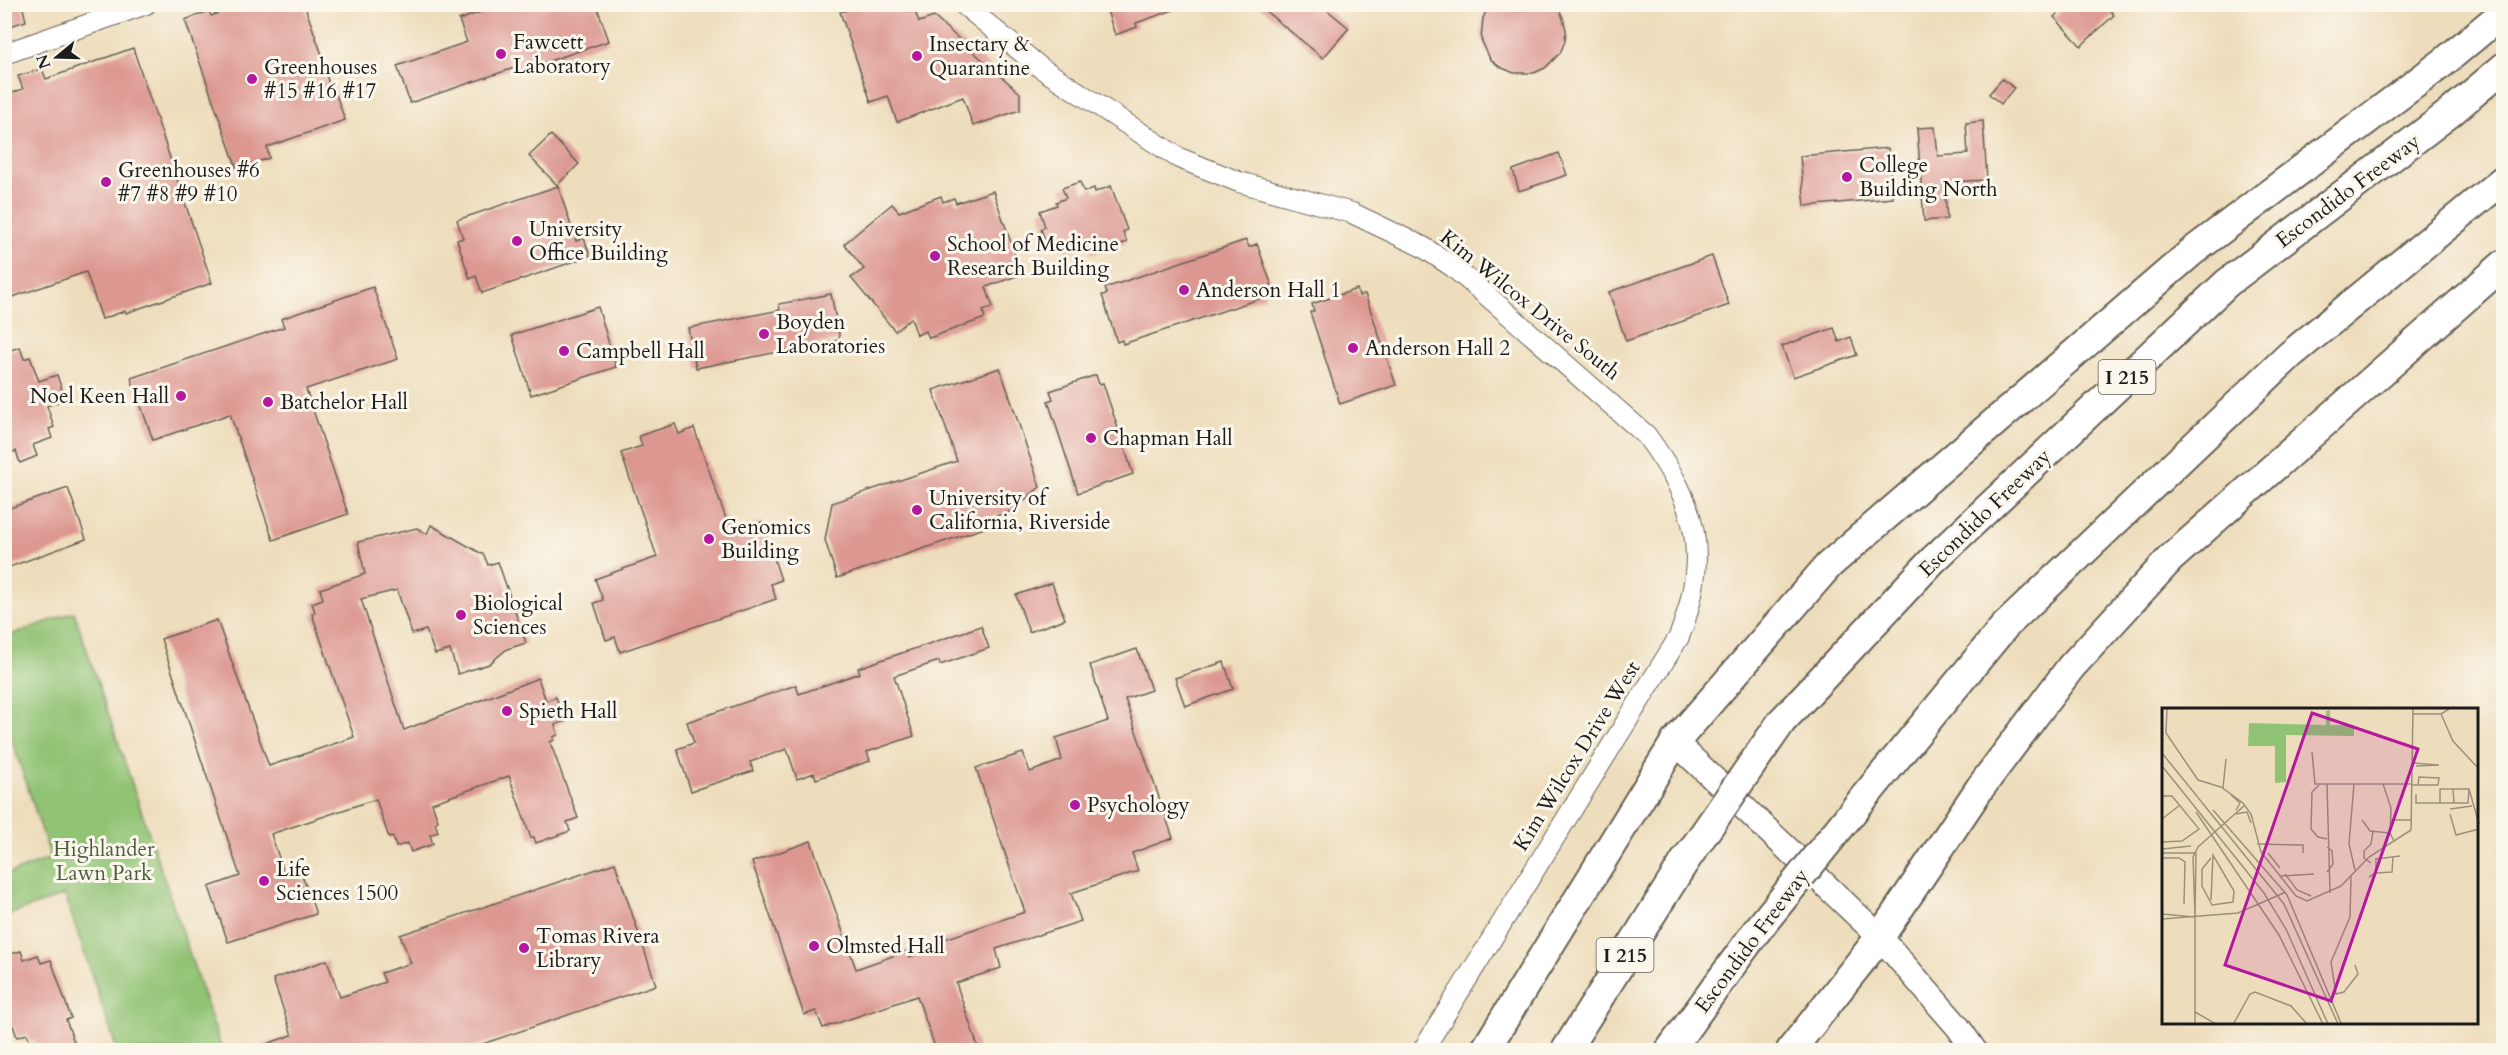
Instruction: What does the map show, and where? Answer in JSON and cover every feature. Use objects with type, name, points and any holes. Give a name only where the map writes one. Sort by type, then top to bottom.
[{"type":"highway","points":[[1485,1050],[1675,742],[1829,565],[2193,250],[2444,62],[2504,12]]},
{"type":"highway","name":"Escondido Freeway","points":[[1566,1050],[1684,861],[1782,721],[1933,560],[2227,283],[2451,112],[2504,67]]},
{"type":"highway","name":"Escondido Freeway","points":[[1670,1050],[1755,933],[2004,627],[2290,355],[2504,180]]},
{"type":"highway","points":[[1791,1050],[1880,937],[1980,788],[2072,667],[2170,559],[2504,264]]},
{"type":"main road","points":[[1675,742],[1880,937],[1958,1026],[1974,1050]]},
{"type":"street","points":[[4,54],[146,4]]},
{"type":"street","name":"Kim Wilcox Drive South","points":[[963,4],[1041,68],[1179,158],[1239,183],[1352,213],[1423,247],[1453,267],[1610,402],[1646,435],[1670,467]]},
{"type":"street","name":"Kim Wilcox Drive West","points":[[1423,1050],[1679,637],[1690,609],[1696,579],[1696,550],[1692,520],[1683,493],[1670,467]]},
{"type":"green space","name":"Highlander Lawn Park","points":[[74,612],[222,1050],[117,1050],[65,895],[5,916],[5,875],[51,858],[5,719],[5,637]]},
{"type":"building","points":[[4,4],[22,4],[26,21],[4,28]]},
{"type":"building","name":"Greenhouses #15 #16 #17","points":[[244,4],[304,4],[322,55],[330,90],[334,89],[345,120],[267,147],[269,158],[237,169],[185,20],[209,11],[211,16]]},
{"type":"building","name":"Fawcett Laboratory","points":[[503,4],[596,4],[609,41],[519,71],[517,67],[410,103],[397,66],[467,42],[459,20]]},
{"type":"building","name":"Insectary & Quarantine","points":[[854,4],[906,4],[908,11],[914,9],[919,22],[934,17],[1020,93],[1020,110],[973,126],[963,97],[897,122],[888,96],[871,102],[840,12],[855,8]]},
{"type":"building","points":[[1105,4],[1182,4],[1182,7],[1136,23],[1137,27],[1115,35]]},
{"type":"building","points":[[1257,4],[1326,4],[1326,9],[1349,28],[1323,58]]},
{"type":"building","points":[[1490,4],[1557,4],[1566,30],[1565,41],[1560,53],[1545,68],[1534,73],[1514,73],[1500,67],[1490,59],[1481,39],[1483,18]]},
{"type":"building","points":[[2067,4],[2104,4],[2114,15],[2081,46],[2054,17]]},
{"type":"building","points":[[133,48],[212,283],[102,319],[86,272],[4,300],[4,96],[23,89],[18,76],[42,69],[46,79]]},
{"type":"building","points":[[2002,79],[2014,88],[2001,104],[1989,94]]},
{"type":"building","points":[[1983,121],[1987,180],[1944,182],[1947,219],[1924,221],[1917,128],[1935,127],[1938,156],[1968,154],[1966,123]]},
{"type":"building","points":[[551,135],[579,164],[557,185],[529,156]]},
{"type":"building","name":"College Building North","points":[[1888,148],[1893,198],[1805,206],[1800,156]]},
{"type":"building","points":[[1559,153],[1567,175],[1519,191],[1513,170]]},
{"type":"building","points":[[1080,182],[1084,192],[1094,188],[1095,192],[1111,186],[1127,230],[1123,232],[1127,242],[1092,254],[1089,246],[1070,252],[1052,242],[1046,244],[1041,229],[1045,227],[1040,211],[1057,205],[1056,202],[1066,198],[1062,188]]},
{"type":"building","name":"University Office Building","points":[[558,186],[576,241],[584,238],[590,256],[482,293],[476,276],[470,279],[457,240],[463,238],[457,220]]},
{"type":"building","name":"School of Medicine Research Building","points":[[993,191],[1022,274],[986,287],[993,307],[983,311],[985,318],[929,338],[926,331],[917,335],[911,318],[895,331],[851,278],[864,269],[844,244],[892,204],[899,212],[941,196],[943,202],[954,198],[956,203]]},
{"type":"building","name":"Anderson Hall 1","points":[[1246,240],[1249,247],[1257,244],[1273,289],[1264,292],[1265,297],[1123,344],[1122,340],[1117,342],[1102,295],[1107,294],[1105,288]]},
{"type":"building","points":[[1712,256],[1729,305],[1626,341],[1609,292]]},
{"type":"building","name":"Batchelor Hall","points":[[373,287],[398,359],[306,389],[348,514],[273,540],[230,414],[153,440],[131,378],[284,327],[281,319]]},
{"type":"building","name":"Anderson Hall 2","points":[[1357,289],[1359,296],[1365,294],[1396,385],[1340,404],[1310,312],[1314,311],[1312,304]]},
{"type":"building","name":"Boyden Laboratories","points":[[831,294],[840,340],[696,368],[688,328],[780,310],[779,304]]},
{"type":"building","name":"Campbell Hall","points":[[598,307],[616,367],[531,395],[512,335]]},
{"type":"building","points":[[1834,328],[1839,342],[1851,337],[1857,355],[1793,377],[1782,346]]},
{"type":"building","points":[[20,347],[24,359],[30,357],[39,381],[57,375],[65,399],[47,406],[54,427],[49,429],[52,438],[33,445],[37,456],[20,463],[16,451],[4,455],[4,352]]},
{"type":"building","points":[[1000,368],[1040,487],[1009,512],[981,520],[984,528],[837,578],[825,540],[832,503],[957,461],[933,390]]},
{"type":"building","name":"Chapman Hall","points":[[1096,375],[1099,384],[1103,383],[1133,474],[1078,493],[1048,401],[1053,399],[1050,391]]},
{"type":"building","name":"Genomics Building","points":[[675,424],[679,434],[694,428],[731,533],[762,522],[781,580],[771,584],[776,599],[620,652],[615,637],[606,640],[594,603],[603,600],[595,579],[657,557],[621,453],[642,446],[639,436]]},
{"type":"building","points":[[68,488],[86,539],[4,569],[4,510]]},
{"type":"building","name":"Spieth Hall","points":[[431,525],[484,555],[488,565],[498,562],[526,643],[507,649],[489,664],[458,674],[450,650],[435,654],[426,630],[412,634],[397,590],[361,599],[404,730],[538,678],[546,701],[556,697],[565,721],[555,725],[558,735],[550,742],[578,818],[567,822],[570,831],[536,843],[534,837],[531,838],[509,776],[432,803],[438,821],[435,823],[438,832],[430,835],[433,844],[411,852],[408,843],[396,847],[393,837],[389,838],[376,799],[271,834],[284,873],[299,867],[316,914],[228,942],[209,887],[240,876],[161,639],[217,620],[269,766],[354,737],[312,614],[315,612],[312,603],[323,599],[320,589],[365,574],[358,542],[417,528],[427,534]]},
{"type":"building","points":[[1052,583],[1065,619],[1029,632],[1016,595]]},
{"type":"building","points":[[981,626],[989,648],[940,665],[939,661],[894,676],[914,736],[867,752],[870,761],[816,779],[814,773],[797,779],[787,749],[750,762],[753,771],[691,791],[677,749],[694,743],[687,722],[796,685],[799,694],[860,673],[858,668]]},
{"type":"building","points":[[1137,649],[1151,690],[1125,699],[1173,838],[1132,853],[1138,871],[1071,893],[1081,921],[996,949],[1001,968],[956,983],[979,1050],[936,1050],[917,996],[823,1028],[816,1011],[804,1015],[752,862],[811,841],[856,969],[907,951],[909,957],[938,947],[936,942],[1025,912],[976,768],[1023,753],[1030,772],[1062,760],[1056,738],[1108,721],[1090,665]]},
{"type":"building","points":[[1224,662],[1233,689],[1185,706],[1175,678]]},
{"type":"building","name":"Tomas Rivera Library","points":[[615,863],[656,985],[465,1050],[255,1050],[255,1048],[292,1035],[273,979],[327,960],[340,997],[385,982],[381,973],[411,963],[400,935]]},
{"type":"building","points":[[21,951],[24,960],[38,955],[41,963],[51,960],[71,1018],[66,1020],[77,1050],[39,1050],[36,1040],[30,1042],[27,1034],[17,1037],[13,1026],[8,1028],[4,1017],[4,956]]},
{"type":"place","name":"Fawcett Laboratory","points":[[501,54]]},
{"type":"place","name":"Insectary & Quarantine","points":[[917,56]]},
{"type":"place","name":"Greenhouses #15 #16 #17","points":[[252,79]]},
{"type":"place","name":"College Building North","points":[[1847,177]]},
{"type":"place","name":"Greenhouses #6 #7 #8 #9 #10","points":[[106,182]]},
{"type":"place","name":"University Office Building","points":[[517,241]]},
{"type":"place","name":"School of Medicine Research Building","points":[[935,256]]},
{"type":"place","name":"Anderson Hall 1","points":[[1184,290]]},
{"type":"place","name":"Boyden Laboratories","points":[[764,334]]},
{"type":"place","name":"Anderson Hall 2","points":[[1353,348]]},
{"type":"place","name":"Campbell Hall","points":[[564,351]]},
{"type":"place","name":"Noel Keen Hall","points":[[181,396]]},
{"type":"place","name":"Batchelor Hall","points":[[268,402]]},
{"type":"place","name":"Chapman Hall","points":[[1091,438]]},
{"type":"place","name":"University of California, Riverside","points":[[917,510]]},
{"type":"place","name":"Genomics Building","points":[[709,539]]},
{"type":"place","name":"Biological Sciences","points":[[461,615]]},
{"type":"place","name":"Spieth Hall","points":[[507,711]]},
{"type":"place","name":"Psychology","points":[[1075,805]]},
{"type":"place","name":"Life Sciences 1500","points":[[264,881]]},
{"type":"place","name":"Olmsted Hall","points":[[814,946]]},
{"type":"place","name":"Tomas Rivera Library","points":[[524,948]]}]
